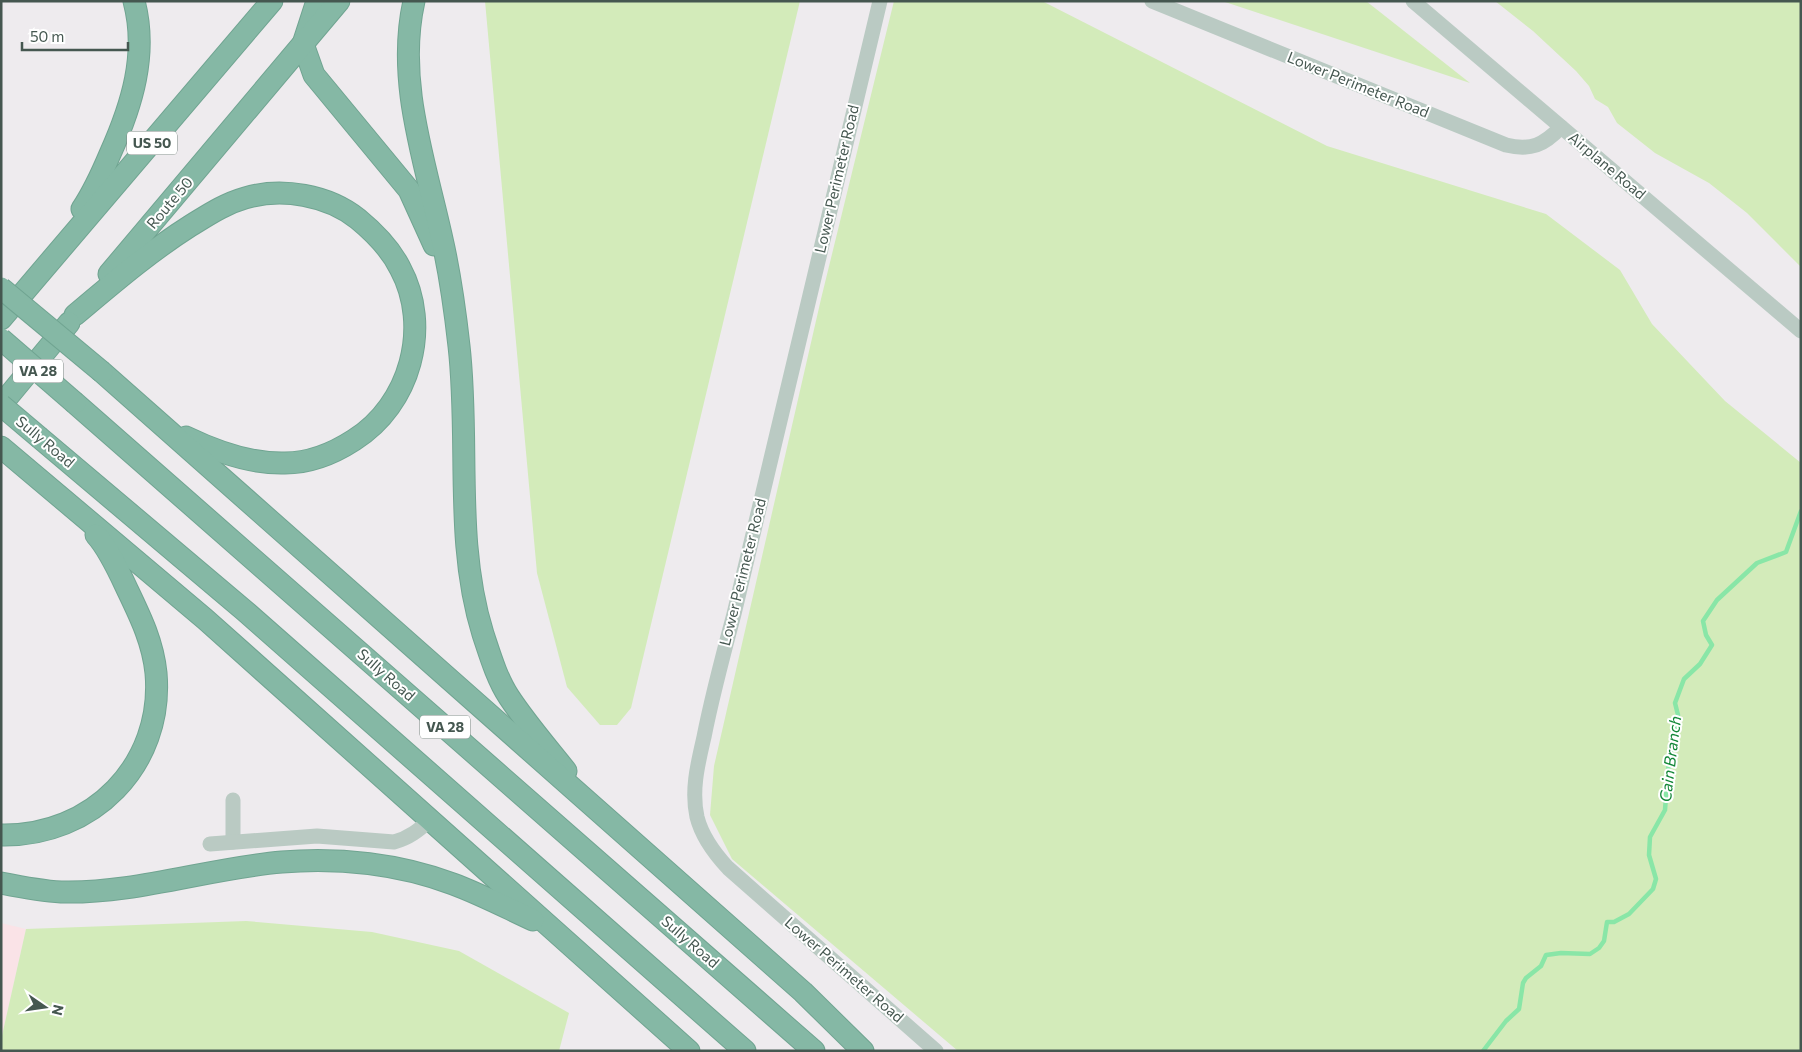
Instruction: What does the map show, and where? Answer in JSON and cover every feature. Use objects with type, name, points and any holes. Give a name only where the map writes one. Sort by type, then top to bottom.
[{"type":"highway","points":[[31,284],[94,191],[122,129],[137,73],[140,45],[134,1]]},
{"type":"highway","name":"US 50","points":[[1,319],[272,1]]},
{"type":"highway","points":[[317,1],[303,44],[314,75],[409,190],[430,235],[454,301]]},
{"type":"highway","name":"Route 50","points":[[1,405],[340,1]]},
{"type":"highway","points":[[414,1],[409,33],[410,84],[415,121],[443,241],[454,301],[460,349],[466,536],[469,569],[484,634],[508,696],[602,816]]},
{"type":"highway","points":[[75,315],[165,242],[220,207],[245,198],[288,194],[325,201],[351,214],[374,232],[384,243],[401,269],[407,283],[412,299],[415,331],[410,363],[398,396],[388,411],[375,424],[344,446],[327,454],[308,460],[287,463],[266,463],[245,459],[207,447],[162,425]]},
{"type":"highway","points":[[1,288],[102,372],[803,992],[863,1051]]},
{"type":"highway","name":"Sully Road","points":[[1,339],[814,1051]]},
{"type":"highway","name":"Sully Road","points":[[1,405],[245,611],[745,1051]]},
{"type":"highway","points":[[1,447],[205,619],[689,1051]]},
{"type":"highway","points":[[1,836],[30,834],[69,823],[92,809],[112,793],[122,783],[139,757],[149,731],[155,703],[156,673],[151,644],[146,628],[120,574],[99,539],[49,486]]},
{"type":"highway","points":[[1,883],[40,890],[89,891],[186,878],[280,862],[346,862],[390,868],[445,882],[553,929]]},
{"type":"street","name":"Lower Perimeter Road","points":[[880,1],[734,614],[708,715],[696,779],[695,804],[697,818],[706,839],[728,868],[936,1051]]},
{"type":"street","name":"Lower Perimeter Road","points":[[1152,1],[1506,145],[1518,148],[1535,146],[1549,139],[1561,127]]},
{"type":"street","name":"Airplane Road","points":[[1413,1],[1801,331]]},
{"type":"street","points":[[233,842],[234,800]]},
{"type":"street","points":[[210,844],[317,836],[394,842],[404,839],[419,830],[430,820]]},
{"type":"shaded area","points":[[1,923],[26,929],[1,1040]]},
{"type":"green space","points":[[485,1],[800,1],[631,708],[617,725],[600,725],[567,687],[537,573]]},
{"type":"green space","points":[[894,1],[1042,1],[1327,146],[1546,214],[1620,270],[1652,324],[1725,401],[1801,463],[1801,1051],[958,1051],[732,859],[710,815],[714,766],[821,299]]},
{"type":"green space","points":[[1222,1],[1366,1],[1470,83]]},
{"type":"green space","points":[[1495,1],[1801,1],[1801,267],[1747,213],[1709,183],[1655,153],[1617,123],[1608,107],[1595,99],[1589,86],[1576,71],[1533,31]]},
{"type":"green space","points":[[246,921],[372,932],[459,951],[569,1013],[559,1051],[1,1051],[1,1040],[26,929]]},
{"type":"waterway","name":"Cain Branch","points":[[1483,1051],[1506,1021],[1519,1009],[1523,983],[1526,978],[1541,966],[1546,955],[1561,953],[1590,954],[1599,948],[1604,941],[1607,922],[1614,922],[1629,914],[1653,889],[1656,879],[1649,855],[1650,837],[1665,810],[1668,770],[1678,715],[1675,703],[1684,679],[1700,664],[1712,645],[1706,635],[1703,621],[1717,600],[1757,563],[1786,552],[1801,511]]}]
